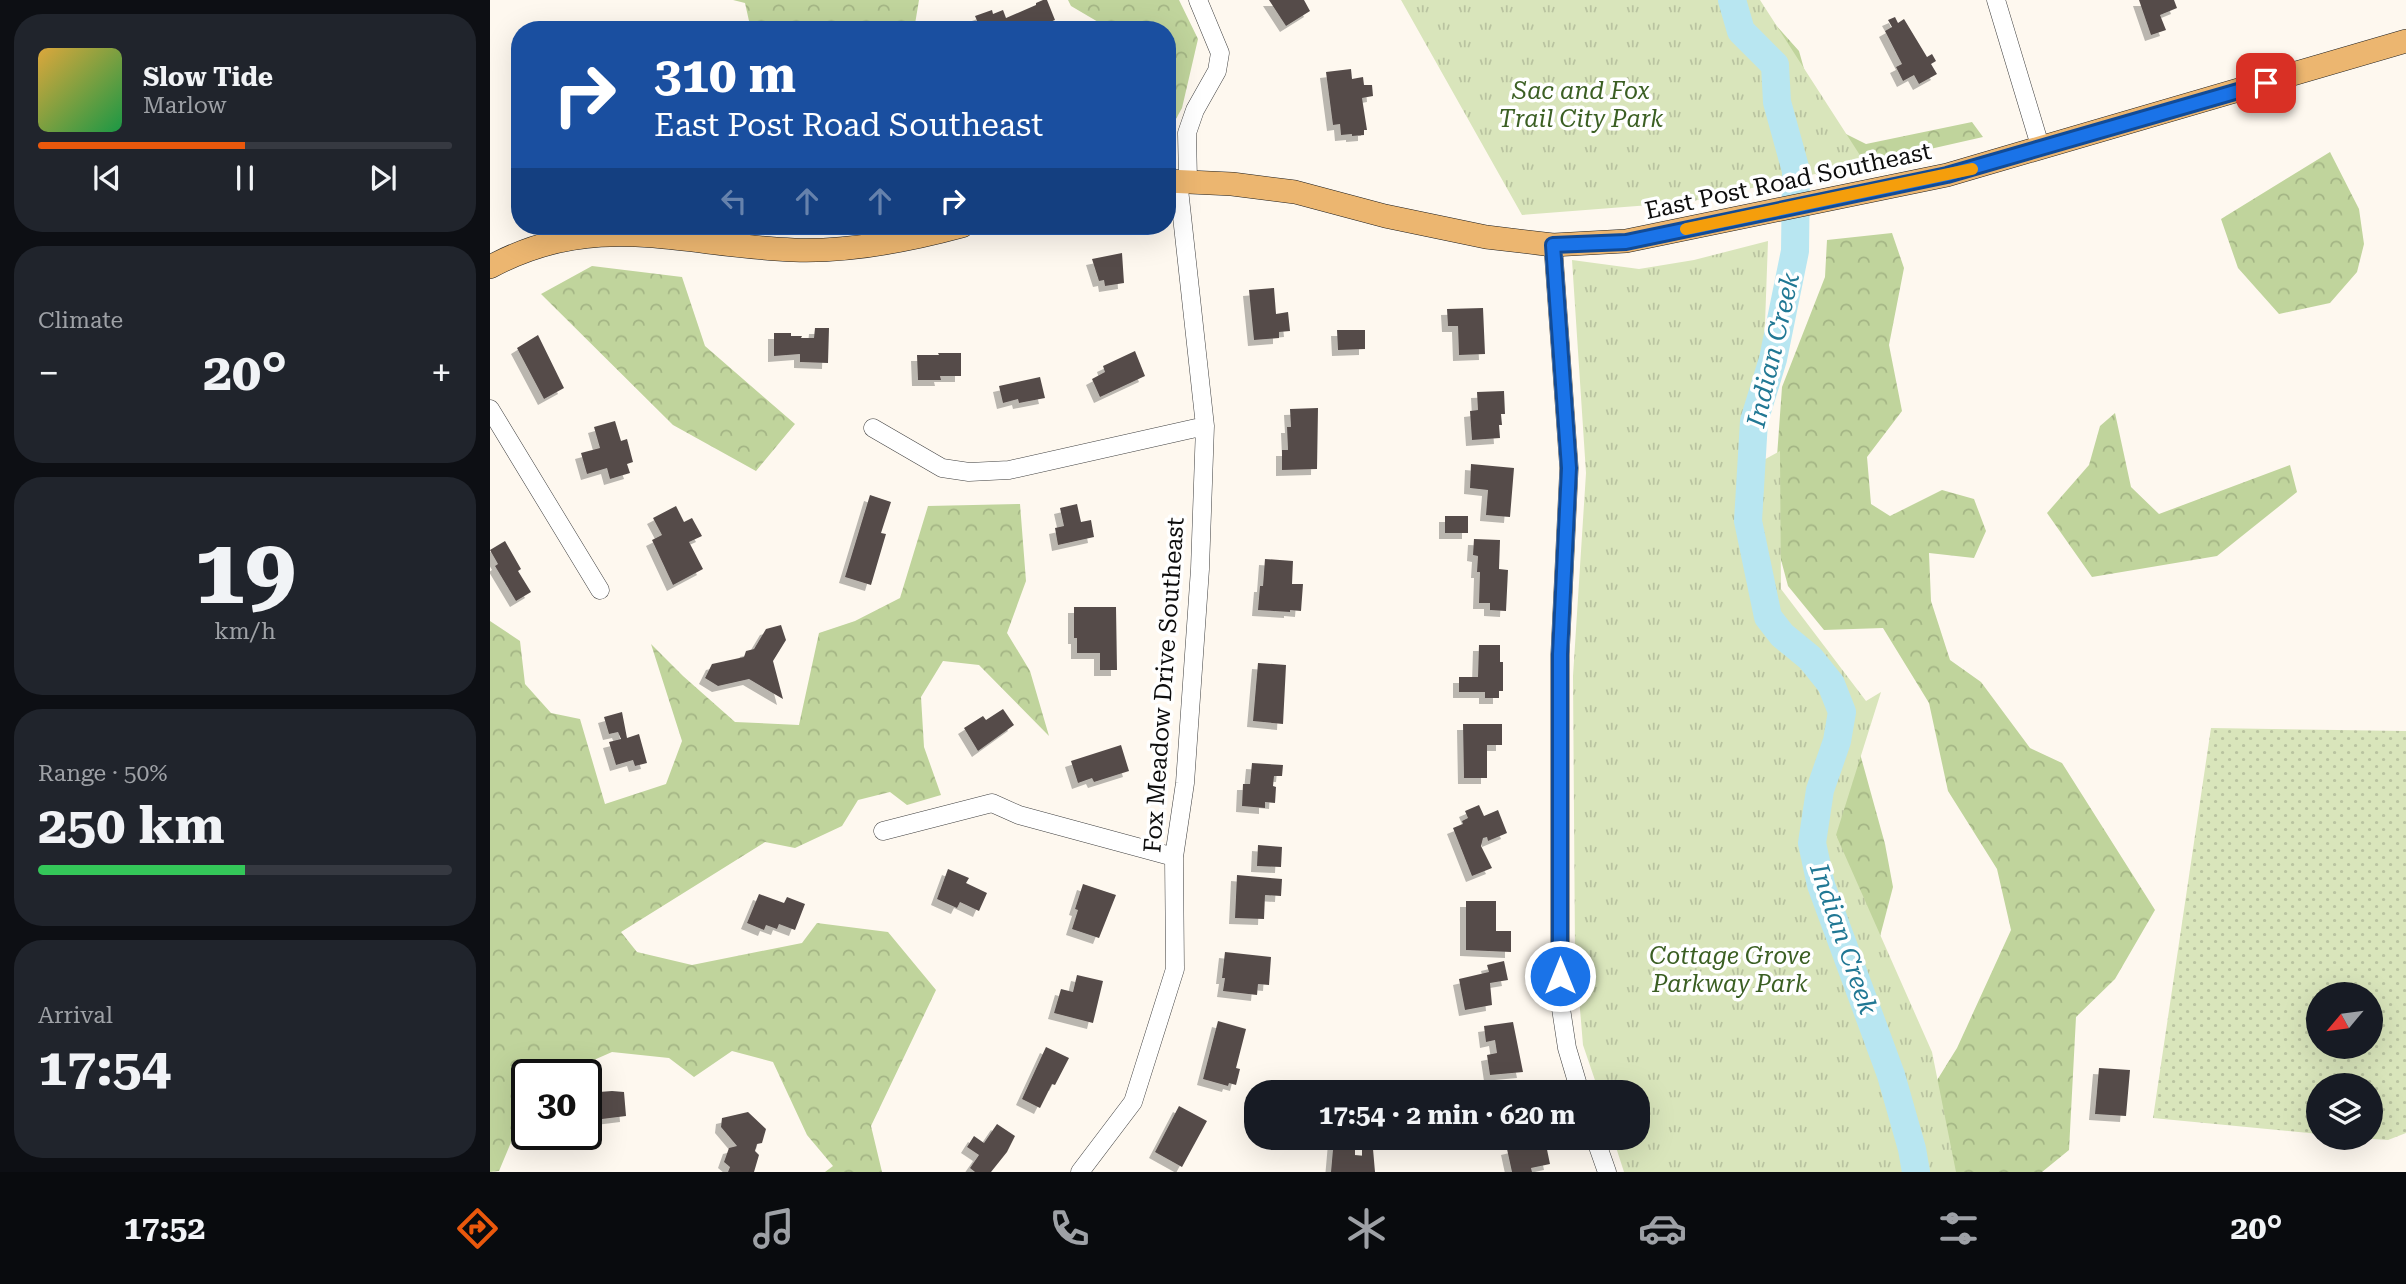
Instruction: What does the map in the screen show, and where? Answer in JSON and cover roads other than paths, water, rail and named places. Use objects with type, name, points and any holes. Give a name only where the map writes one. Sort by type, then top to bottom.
[{"type":"main road","name":"East Post Road Southeast","points":[[1178,180],[1295,192],[1385,216],[1478,236],[1553,245],[1626,242],[1947,175],[2406,41]]},
{"type":"main road","points":[[490,267],[526,250],[586,236],[612,235]]},
{"type":"main road","points":[[647,235],[775,249],[832,250],[887,244],[924,235]]},
{"type":"street","name":"Fox Meadow Drive Southeast","points":[[1080,1172],[1133,1102],[1175,969],[1174,857],[1186,769],[1200,569],[1205,426],[1178,180],[1187,134],[1195,110],[1217,71],[1220,52],[1198,0]]},
{"type":"street","points":[[1996,0],[2041,149]]},
{"type":"street","points":[[1553,245],[1569,468],[1560,654],[1560,1002],[1567,1048],[1576,1080]]},
{"type":"street","points":[[490,409],[600,590]]},
{"type":"street","points":[[873,428],[942,468],[969,472],[1009,470],[1205,426]]},
{"type":"street","points":[[883,831],[992,803],[1019,815],[1174,857]]},
{"type":"street","points":[[1599,1150],[1607,1172]]},
{"type":"waterway","name":"Indian Creek","points":[[1732,0],[1741,31],[1775,65],[1777,102],[1796,171],[1795,251],[1773,359],[1754,421],[1748,521],[1768,617],[1782,635],[1810,658],[1831,684],[1842,712],[1837,741],[1820,790],[1812,843],[1821,885],[1891,1075],[1916,1172]]},
{"type":"park label","name":"Sac and Fox Trail City Park","points":[[1581,105]]},
{"type":"park label","name":"Cottage Grove Parkway Park","points":[[1730,970]]}]
